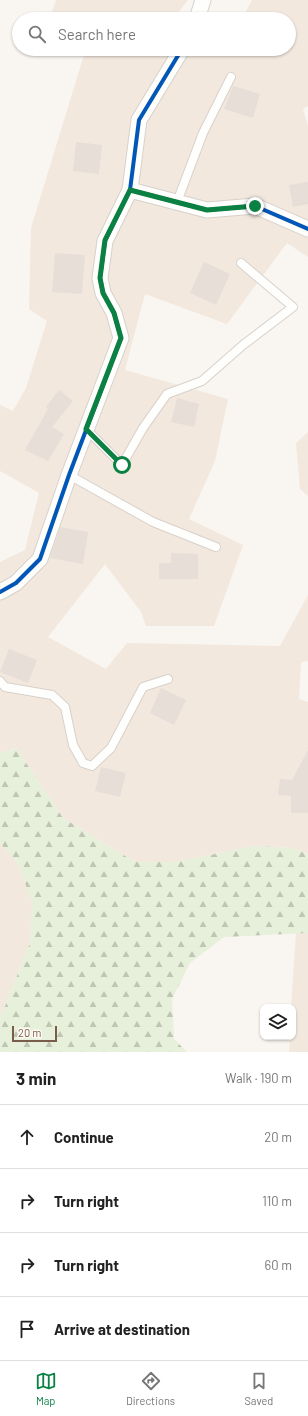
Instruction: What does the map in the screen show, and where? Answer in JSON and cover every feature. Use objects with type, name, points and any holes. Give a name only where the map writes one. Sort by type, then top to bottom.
[{"type":"street","points":[[199,12],[203,0]]},
{"type":"street","points":[[0,592],[16,583],[40,559],[69,475],[121,338],[114,313],[103,293],[100,278],[105,240],[130,190],[139,120],[178,56]]},
{"type":"street","points":[[130,190],[207,210],[255,206],[308,229]]},
{"type":"lane","points":[[177,202],[203,133],[231,77]]},
{"type":"lane","points":[[86,429],[122,465],[143,428],[167,394],[202,382],[242,345],[293,307],[241,263]]},
{"type":"lane","points":[[69,475],[153,522],[216,547]]},
{"type":"lane","points":[[0,681],[5,687],[52,695],[65,707],[73,745],[83,763],[92,766],[111,748],[143,687],[168,679]]},
{"type":"shaded area","points":[[56,0],[188,0],[179,12],[52,12]]},
{"type":"shaded area","points":[[252,0],[308,0],[308,106],[303,109],[308,126],[308,257],[287,243],[227,324],[145,294],[125,370],[228,399],[215,461],[189,519],[243,545],[214,626],[146,626],[141,612],[105,564],[48,637],[106,669],[127,643],[280,646],[308,595],[308,661],[301,662],[299,699],[308,702],[308,854],[292,848],[254,846],[176,862],[135,862],[63,818],[16,748],[0,753],[0,562],[25,550],[39,493],[0,471],[0,405],[13,411],[26,388],[47,321],[29,309],[31,228],[84,56],[296,56],[296,12],[246,12]]},
{"type":"shaded area","points":[[308,432],[308,496],[300,489],[296,443]]},
{"type":"shaded area","points":[[0,843],[18,864],[33,902],[30,943],[0,1019]]},
{"type":"shaded area","points":[[296,933],[308,933],[308,1052],[289,1052],[290,1040],[296,1040],[296,1004],[291,1004]]},
{"type":"green space","points":[[16,748],[63,818],[135,862],[176,862],[254,846],[292,848],[308,854],[308,933],[224,937],[190,963],[172,999],[174,1039],[187,1052],[0,1052],[0,1019],[30,943],[32,902],[18,864],[0,843],[0,753]]},
{"type":"building","points":[[233,86],[260,94],[253,118],[224,109]]},
{"type":"building","points":[[76,142],[102,145],[99,174],[73,171]]},
{"type":"building","points":[[308,182],[308,204],[293,207],[289,185]]},
{"type":"building","points":[[55,253],[85,255],[82,294],[52,292]]},
{"type":"building","points":[[204,262],[230,274],[216,305],[190,293]]},
{"type":"building","points":[[59,390],[73,401],[52,427],[64,434],[48,461],[25,450],[48,409],[46,407]]},
{"type":"building","points":[[177,398],[199,404],[194,427],[171,422]]},
{"type":"building","points":[[60,527],[88,532],[83,564],[50,558]]},
{"type":"building","points":[[171,553],[198,554],[198,579],[159,579],[159,563],[171,563]]},
{"type":"building","points":[[9,649],[37,660],[28,683],[0,672]]},
{"type":"building","points":[[161,688],[186,700],[174,725],[150,713]]},
{"type":"building","points":[[308,750],[308,813],[291,813],[291,796],[278,795],[280,779],[292,780]]},
{"type":"building","points":[[101,767],[126,773],[120,797],[95,791]]},
{"type":"cycle path","points":[[0,592],[16,583],[40,559],[69,475],[121,338],[114,313],[103,293],[100,278],[105,241],[130,190],[139,120],[178,56]]},
{"type":"cycle path","points":[[130,190],[207,210],[255,206],[308,229]]},
{"type":"route","points":[[122,465],[86,429],[121,338],[114,313],[103,293],[100,278],[105,240],[130,190],[207,210],[255,206]]}]
